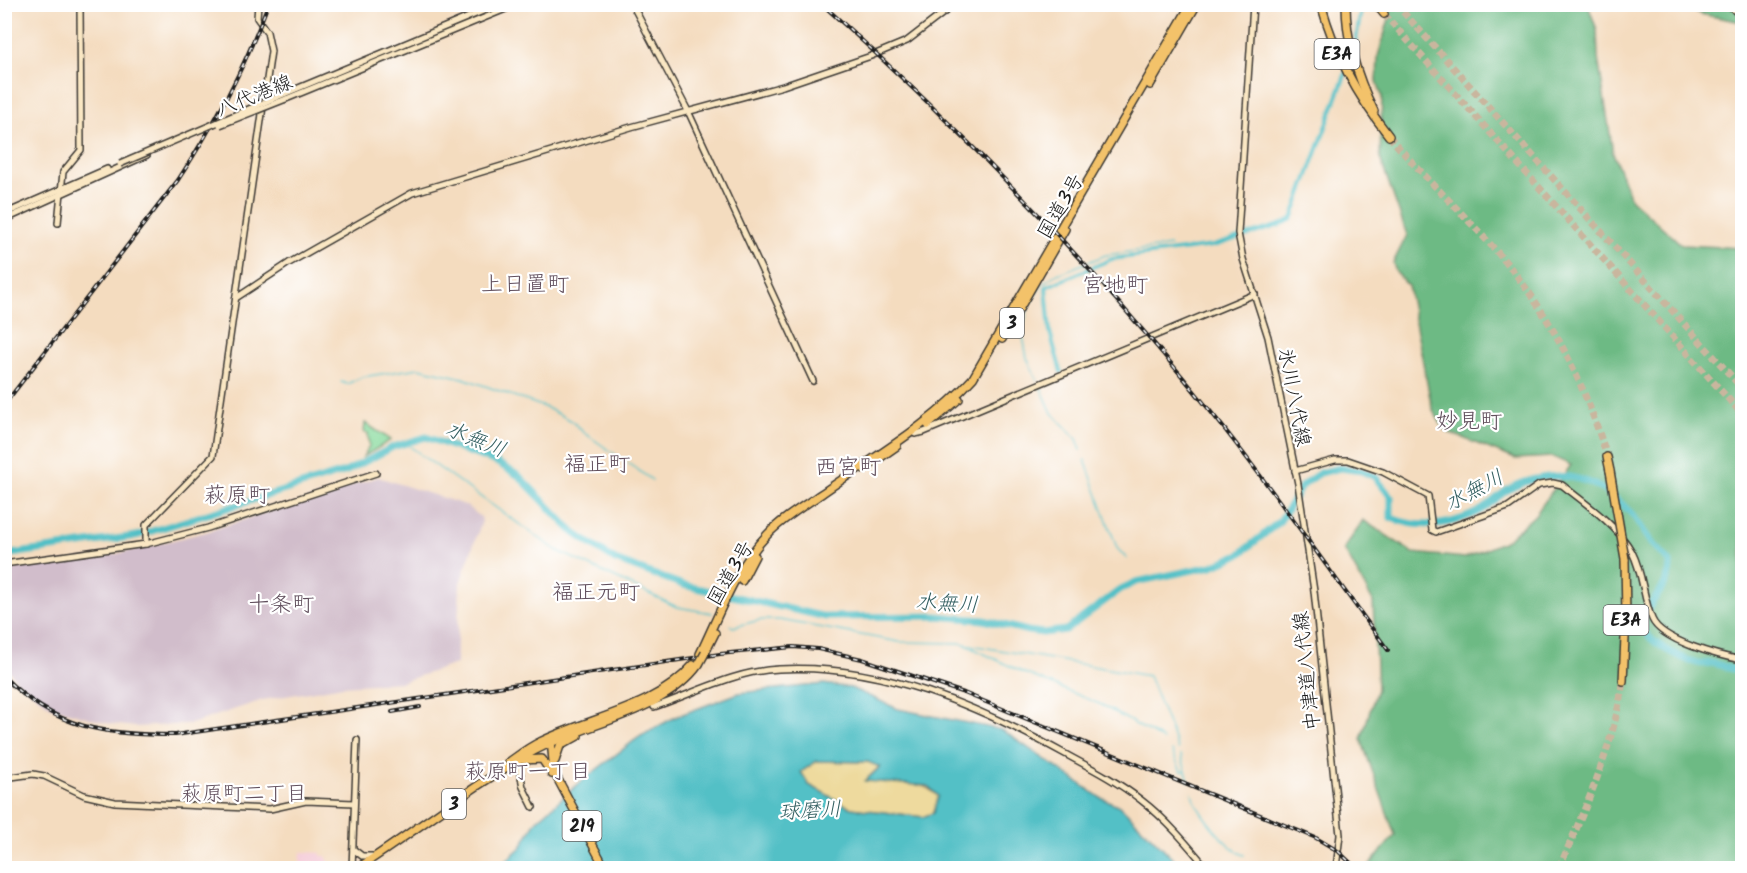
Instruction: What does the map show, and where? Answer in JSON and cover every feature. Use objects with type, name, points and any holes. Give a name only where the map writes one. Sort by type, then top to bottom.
[{"type":"highway","name":"国道3号","points":[[927,426],[957,396],[982,366],[1191,4]]},
{"type":"highway","name":"国道3号","points":[[551,740],[667,695],[687,680],[703,653],[752,553],[774,528],[914,432],[927,426],[950,408],[983,371],[1197,4]]},
{"type":"highway","name":"E3A","points":[[1321,4],[1340,62],[1389,136],[1364,98],[1350,49],[1346,4]]},
{"type":"highway","points":[[1376,4],[1384,14]]},
{"type":"highway","name":"E3A","points":[[1607,458],[1626,559],[1623,681]]},
{"type":"highway","name":"国道3号","points":[[353,868],[366,862],[517,759],[551,740],[659,693],[696,664]]},
{"type":"highway","points":[[554,772],[555,756],[560,746],[592,726]]},
{"type":"highway","name":"219","points":[[551,740],[554,772],[605,868]]},
{"type":"highway","points":[[517,759],[542,759],[559,781]]},
{"type":"street","points":[[57,223],[63,172],[81,150],[80,4]]},
{"type":"street","points":[[145,541],[146,525],[213,456],[272,51],[267,32],[257,18],[258,4]]},
{"type":"street","name":"八代港線","points":[[4,220],[147,155],[500,4]]},
{"type":"street","name":"八代港線","points":[[4,214],[61,187],[518,4]]},
{"type":"street","points":[[632,4],[688,111],[813,381]]},
{"type":"street","points":[[236,298],[289,263],[411,193],[688,111],[783,86],[884,51],[907,41],[955,4]]},
{"type":"street","name":"氷川八代線","points":[[1253,4],[1238,233],[1268,337],[1295,471],[1335,460],[1357,462],[1383,472],[1426,495],[1429,500],[1432,528],[1439,532],[1508,507],[1539,485],[1563,484],[1626,543],[1636,562],[1652,620],[1661,632],[1723,656],[1743,660]]},
{"type":"street","points":[[1728,4],[1743,18]]},
{"type":"street","points":[[927,426],[1255,294]]},
{"type":"street","name":"中津道八代線","points":[[1295,471],[1313,582],[1340,835],[1336,868]]},
{"type":"street","points":[[4,564],[145,541],[208,528],[376,473]]},
{"type":"street","points":[[654,707],[722,681],[777,669],[832,669],[895,682],[987,716],[1110,778],[1162,818],[1207,868]]},
{"type":"street","points":[[353,868],[357,740]]},
{"type":"street","points":[[517,759],[523,787],[533,807]]},
{"type":"street","points":[[4,778],[33,774],[44,776],[84,795],[115,802],[270,809],[306,801],[354,803]]},
{"type":"street","points":[[353,852],[366,862]]},
{"type":"street","points":[[353,852],[362,856],[366,862]]},
{"type":"shaded area","points":[[378,477],[465,505],[481,517],[482,521],[460,583],[456,664],[401,682],[343,686],[263,700],[191,724],[135,727],[111,724],[51,707],[17,681],[5,665],[5,570],[116,554],[206,532]]},
{"type":"shaded area","points":[[301,852],[321,853],[321,856],[326,856],[332,868],[300,868]]},
{"type":"green space","points":[[1393,5],[1588,5],[1597,30],[1598,58],[1613,153],[1631,199],[1682,245],[1742,248],[1742,868],[1367,868],[1395,835],[1361,739],[1377,689],[1373,602],[1344,549],[1363,520],[1413,553],[1465,558],[1505,541],[1535,515],[1571,465],[1553,457],[1515,459],[1445,431],[1432,408],[1408,286],[1396,272],[1393,263],[1407,235],[1380,158],[1382,96],[1377,81],[1378,56]]},
{"type":"green space","points":[[1683,5],[1742,5],[1742,22],[1700,14]]},
{"type":"green space","points":[[365,423],[391,440],[363,457],[369,446],[368,433],[364,433]]},
{"type":"sand","points":[[817,761],[868,762],[880,766],[866,780],[922,785],[938,796],[933,813],[923,817],[851,808],[809,785],[801,772]]},
{"type":"water","name":"球磨川","points":[[824,684],[851,688],[898,709],[1002,730],[1101,798],[1120,806],[1183,868],[498,868],[521,847],[536,821],[583,780],[639,737],[675,717],[739,693]],"holes":[[[817,761],[868,762],[880,767],[865,781],[928,786],[938,796],[933,813],[923,817],[851,808],[809,785],[801,772]]]},
{"type":"waterway","points":[[1354,52],[1362,4]]},
{"type":"waterway","points":[[1061,372],[1050,332],[1046,287],[1112,259],[1213,246],[1292,219],[1351,59]]},
{"type":"waterway","points":[[1037,380],[1027,358],[1022,331],[1029,304],[1042,284],[1055,275],[1106,255],[1170,246]]},
{"type":"waterway","points":[[341,382],[347,384],[362,377],[419,368],[463,378],[547,408],[572,421],[583,432],[652,480]]},
{"type":"waterway","points":[[1041,388],[1052,413],[1077,439],[1081,450]]},
{"type":"waterway","name":"水無川","points":[[4,555],[136,536],[347,471],[393,447],[426,437],[496,462],[519,476],[574,533],[615,560],[683,585],[826,617],[937,616],[984,620],[1043,633],[1066,630],[1121,589],[1136,582],[1212,566],[1240,554],[1280,521],[1301,487],[1320,473],[1340,468],[1362,471],[1375,477],[1391,497],[1391,518],[1426,525],[1461,519],[1483,509],[1509,489],[1530,481],[1561,476],[1591,483],[1618,500],[1637,520],[1652,543],[1670,563],[1666,581],[1644,617],[1643,625],[1650,638],[1687,660],[1703,664],[1714,663],[1733,670],[1742,670]]},
{"type":"waterway","points":[[405,443],[419,453]]},
{"type":"waterway","points":[[421,455],[556,550],[677,607],[712,613]]},
{"type":"waterway","points":[[1085,460],[1117,548],[1127,559]]},
{"type":"waterway","points":[[730,625],[733,627],[760,620],[780,620],[899,642],[959,643],[1149,676],[1178,749]]},
{"type":"waterway","points":[[966,645],[1022,672],[1102,705],[1163,740]]},
{"type":"waterway","points":[[1172,751],[1181,771],[1185,771]]},
{"type":"waterway","points":[[1181,755],[1189,781]]},
{"type":"waterway","points":[[1192,793],[1199,809],[1213,828],[1229,845],[1244,855]]},
{"type":"tunnel","points":[[1396,4],[1742,388]]},
{"type":"tunnel","points":[[1384,14],[1742,414]]},
{"type":"tunnel","points":[[1389,136],[1490,244],[1538,305],[1578,378],[1607,457]]},
{"type":"tunnel","points":[[1559,868],[1605,754],[1613,730],[1623,681]]},
{"type":"railway","points":[[4,405],[178,180],[228,95],[268,4]]},
{"type":"railway","points":[[822,4],[915,90],[1049,225],[1092,272],[1175,368],[1230,437],[1388,650]]},
{"type":"railway","points":[[4,677],[43,708],[83,726],[126,733],[175,735],[720,654],[793,647],[818,649],[862,659],[964,693],[1316,838],[1338,851],[1356,868]]},
{"type":"railway","points":[[392,712],[420,707]]},
{"type":"district","name":"上日置町","points":[[525,283]]},
{"type":"district","name":"宮地町","points":[[1115,284]]},
{"type":"district","name":"妙見町","points":[[1469,420]]},
{"type":"district","name":"福正町","points":[[597,463]]},
{"type":"district","name":"西宮町","points":[[848,466]]},
{"type":"district","name":"萩原町","points":[[237,494]]},
{"type":"district","name":"福正元町","points":[[596,591]]},
{"type":"district","name":"十条町","points":[[281,603]]},
{"type":"district","name":"萩原町一丁目","points":[[528,771]]},
{"type":"district","name":"萩原町二丁目","points":[[244,793]]}]
